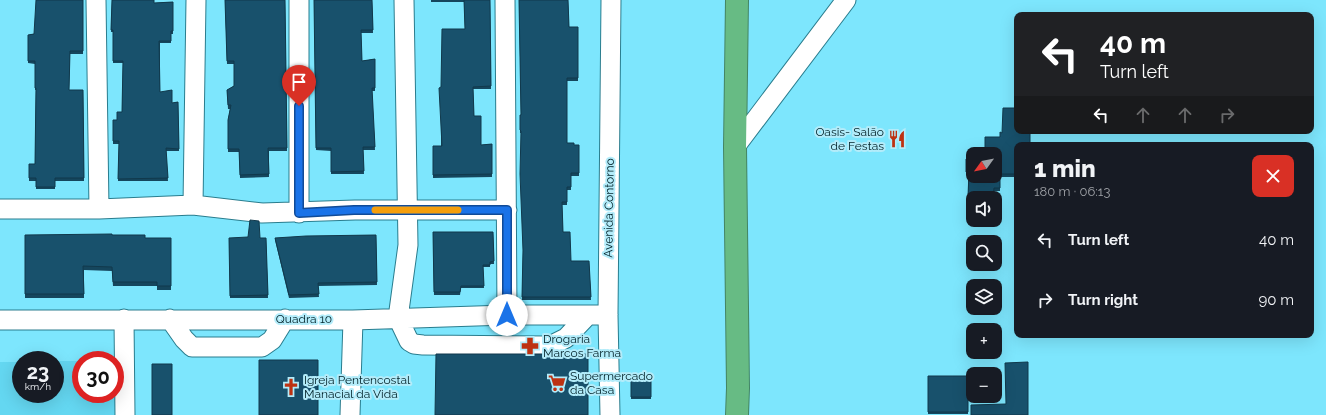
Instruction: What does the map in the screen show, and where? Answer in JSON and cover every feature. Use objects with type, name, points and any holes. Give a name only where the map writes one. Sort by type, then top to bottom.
[{"type":"highway","points":[[736,414],[738,388],[735,147],[737,0]]},
{"type":"street","points":[[96,0],[99,209]]},
{"type":"street","points":[[193,204],[196,0]]},
{"type":"street","points":[[299,0],[299,213]]},
{"type":"street","points":[[404,0],[408,245],[398,318],[409,341],[414,344],[550,346],[566,338],[588,315]]},
{"type":"street","points":[[505,0],[507,315]]},
{"type":"street","name":"Avenida Contorno","points":[[610,415],[608,315],[611,0]]},
{"type":"street","points":[[735,147],[846,0]]},
{"type":"street","points":[[0,209],[99,209],[193,204],[262,213],[299,213],[354,210],[507,210]]},
{"type":"street","name":"Quadra 10","points":[[0,320],[353,320],[507,315],[608,315]]},
{"type":"street","points":[[124,319],[125,415]]},
{"type":"street","points":[[170,319],[184,339],[192,347],[262,347],[272,340],[286,319]]},
{"type":"street","points":[[350,415],[353,320]]},
{"type":"shaded area","points":[[64,361],[72,361],[72,403],[117,403],[117,415],[0,415],[0,362],[12,362],[12,403],[64,403]]},
{"type":"building","points":[[36,0],[83,0],[83,51],[70,51],[69,90],[83,90],[84,178],[55,178],[55,187],[36,187],[36,178],[29,178],[29,164],[35,164],[36,88],[35,61],[28,61],[28,35],[34,34]]},
{"type":"building","points":[[112,0],[154,0],[154,3],[173,2],[173,31],[171,31],[171,41],[159,41],[160,92],[172,90],[172,103],[178,102],[179,149],[166,148],[168,178],[118,179],[119,141],[113,141],[113,120],[117,120],[117,112],[122,112],[123,61],[113,61],[113,30],[111,30]]},
{"type":"building","points":[[225,0],[285,0],[287,148],[268,148],[269,174],[240,175],[239,149],[228,149],[228,120],[231,105],[228,105],[227,90],[234,86],[234,61],[227,61]]},
{"type":"building","points":[[314,0],[372,0],[373,30],[361,30],[362,61],[375,59],[375,88],[372,88],[375,147],[363,147],[364,171],[331,172],[331,148],[316,148]]},
{"type":"building","points":[[464,0],[490,0],[491,86],[473,87],[474,116],[481,116],[481,145],[492,144],[492,174],[433,175],[433,146],[442,146],[439,88],[441,87],[442,29],[465,29]]},
{"type":"building","points":[[519,0],[568,0],[569,27],[578,27],[578,78],[567,78],[567,143],[579,145],[579,173],[571,173],[571,187],[567,187],[567,202],[562,202],[563,232],[570,232],[571,261],[589,261],[591,297],[522,297],[523,250],[520,174],[521,115]]},
{"type":"building","points":[[1003,108],[1014,108],[1014,134],[1030,134],[1030,142],[1014,142],[1014,174],[1002,174],[1002,147],[985,147],[985,137],[1000,137],[1000,132],[1002,133]]},
{"type":"building","points":[[969,183],[1000,183],[1000,188],[994,188],[994,191],[968,191]]},
{"type":"building","points":[[250,220],[259,221],[260,238],[266,238],[268,295],[230,296],[229,238],[248,237]]},
{"type":"building","points":[[433,232],[493,232],[494,261],[490,262],[490,265],[483,265],[484,286],[461,286],[460,292],[434,292]]},
{"type":"building","points":[[25,235],[145,235],[145,238],[171,238],[171,286],[157,286],[157,282],[113,282],[112,267],[83,266],[84,294],[25,294]]},
{"type":"building","points":[[376,235],[377,282],[318,283],[319,294],[289,295],[275,238]]},
{"type":"building","points":[[436,354],[588,354],[588,415],[435,415]]},
{"type":"building","points":[[259,360],[318,360],[318,415],[259,415]]},
{"type":"building","points":[[1028,362],[1028,415],[971,415],[971,405],[1006,404],[1005,363]]},
{"type":"building","points":[[152,364],[172,364],[172,415],[152,415]]},
{"type":"building","points":[[928,376],[966,376],[966,403],[968,403],[968,412],[928,412]]},
{"type":"building","points":[[631,378],[651,378],[651,397],[631,397]]},
{"type":"slow traffic","points":[[375,210],[458,210]]},
{"type":"place","name":"Oasis- Salão de Festas","points":[[897,139]]},
{"type":"place","name":"Drogaria Marcos Farma","points":[[530,346]]},
{"type":"place","name":"Supermercado da Casa","points":[[557,383]]},
{"type":"place","name":"Igreja Pentencostal Manacial da Vida","points":[[291,387]]},
{"type":"route","points":[[299,106],[299,213],[354,210],[507,210],[507,315]]}]
